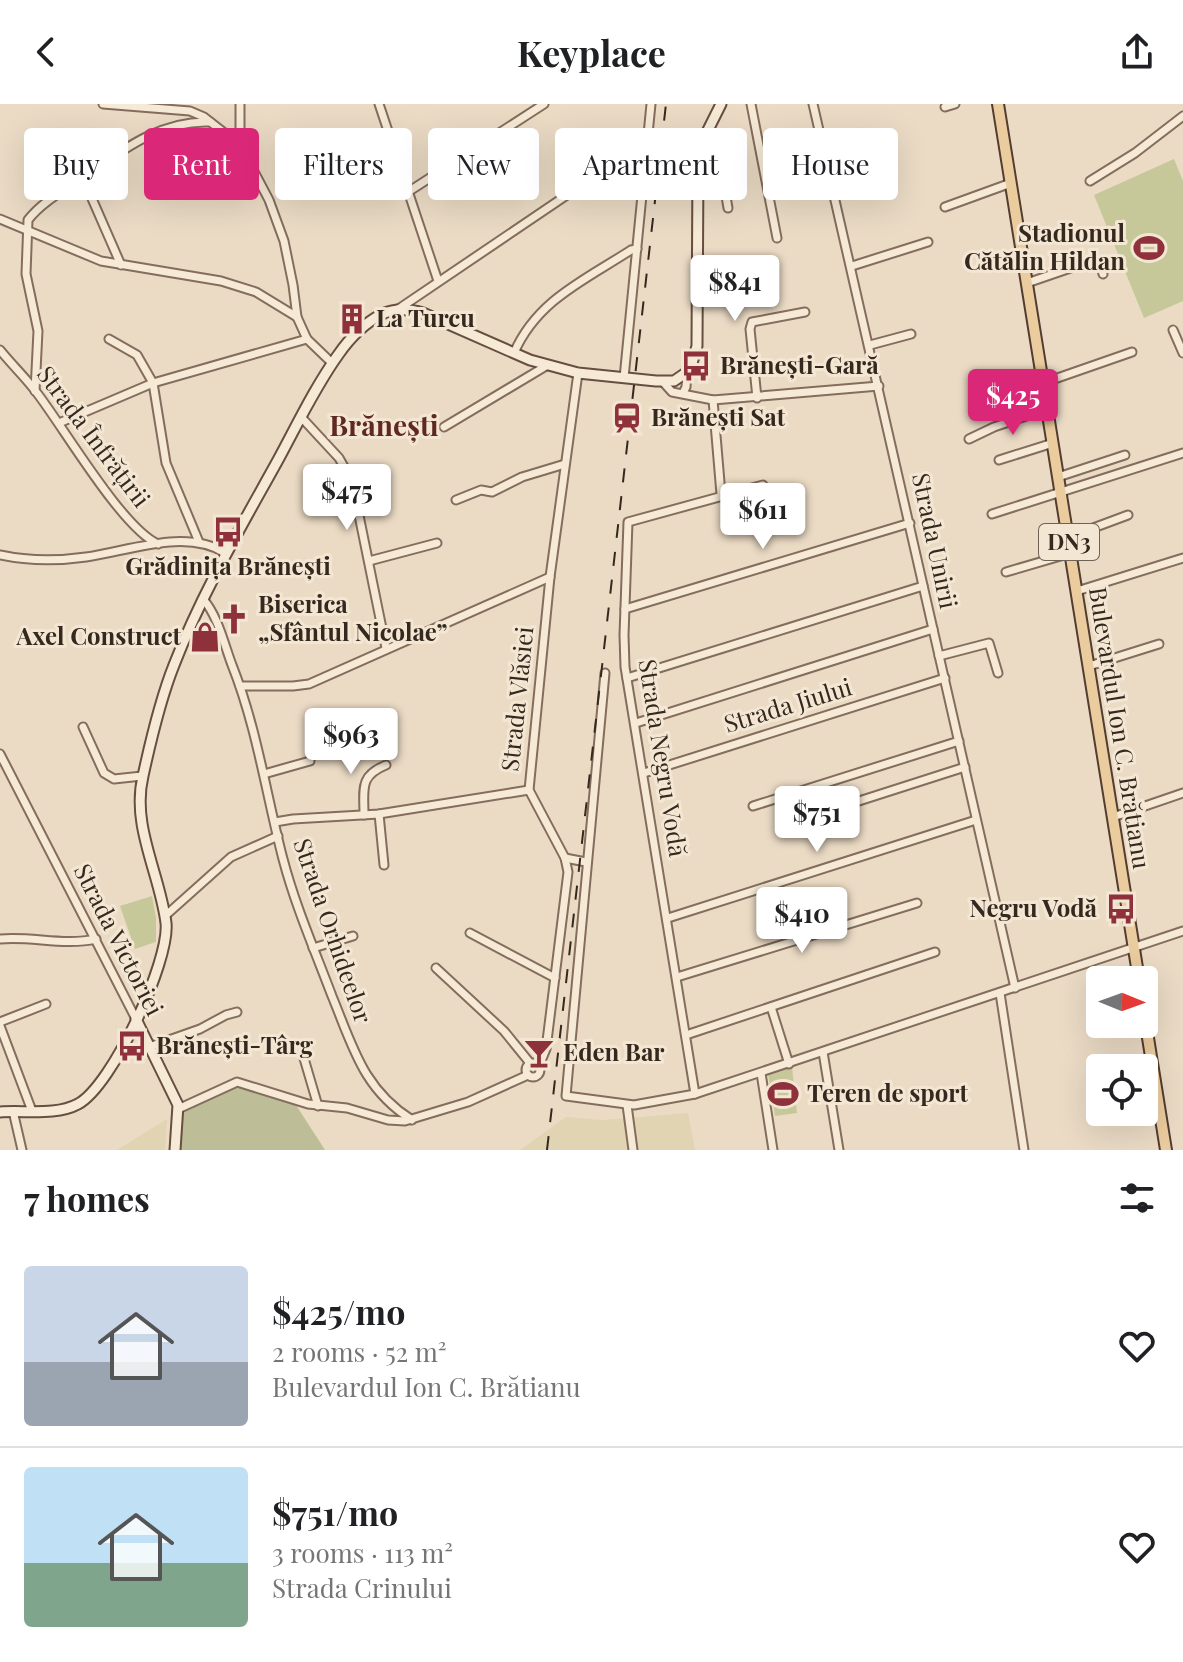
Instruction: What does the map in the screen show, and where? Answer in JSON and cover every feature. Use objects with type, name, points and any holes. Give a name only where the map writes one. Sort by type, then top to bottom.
[{"type":"main road","points":[[709,128],[721,104]]},
{"type":"main road","name":"Bulevardul Ion C. Brătianu","points":[[998,104],[1137,966]]},
{"type":"main road","points":[[0,1112],[64,1109],[78,1104],[89,1096],[112,1065],[136,1019],[166,939],[165,916],[139,811],[142,776],[169,678],[225,553],[332,363],[369,323],[397,310],[423,313],[546,366],[624,378],[663,382],[677,380],[687,374],[697,346],[697,200]]},
{"type":"main road","name":"Strada Victoriei","points":[[136,1019],[178,1109],[175,1150]]},
{"type":"main road","points":[[1148,1038],[1166,1150]]},
{"type":"street","points":[[103,104],[190,111],[218,128]]},
{"type":"street","points":[[240,104],[240,128]]},
{"type":"street","points":[[412,189],[544,104]]},
{"type":"street","points":[[649,128],[651,104]]},
{"type":"street","points":[[751,104],[777,238]]},
{"type":"street","name":"Strada Unirii","points":[[813,104],[819,128]]},
{"type":"street","points":[[945,107],[955,104]]},
{"type":"street","points":[[382,105],[389,128]]},
{"type":"street","points":[[1090,181],[1135,153],[1183,116]]},
{"type":"street","points":[[128,148],[141,139],[177,125],[210,122]]},
{"type":"street","points":[[945,207],[1011,183]]},
{"type":"street","points":[[259,184],[277,220],[289,262],[297,317],[307,339],[332,363]]},
{"type":"street","points":[[35,391],[38,331],[26,274],[26,228],[28,220],[49,200]]},
{"type":"street","points":[[93,200],[121,265]]},
{"type":"street","points":[[411,200],[438,281]]},
{"type":"street","points":[[397,310],[559,200]]},
{"type":"street","points":[[624,378],[642,200]]},
{"type":"street","points":[[727,200],[728,208]]},
{"type":"street","name":"Strada Unirii","points":[[837,200],[1015,988]]},
{"type":"street","points":[[1,217],[83,255],[121,265],[234,284],[256,292],[297,317]]},
{"type":"street","points":[[852,266],[928,242]]},
{"type":"street","points":[[514,353],[522,334],[541,310],[637,249]]},
{"type":"street","points":[[1027,283],[1088,262],[1100,264],[1103,274]]},
{"type":"street","points":[[757,398],[750,329],[752,322],[805,312]]},
{"type":"street","points":[[870,345],[911,334]]},
{"type":"street","points":[[1177,334],[1183,353]]},
{"type":"street","points":[[109,339],[137,355],[153,383],[166,463],[199,542]]},
{"type":"street","points":[[59,423],[153,383],[307,339]]},
{"type":"street","name":"Strada Înfrățirii","points":[[0,350],[35,391],[118,506],[144,536],[158,544]]},
{"type":"street","points":[[1043,383],[1132,352]]},
{"type":"street","points":[[444,427],[546,366]]},
{"type":"street","name":"Strada Vlăsiei","points":[[412,1120],[468,1102],[528,1075],[526,1069],[535,1065],[546,1049],[568,872],[565,858],[529,790],[550,577],[578,373]]},
{"type":"street","points":[[683,393],[687,374]]},
{"type":"street","points":[[663,382],[669,391],[713,400],[879,386]]},
{"type":"street","points":[[713,400],[721,494]]},
{"type":"street","points":[[969,439],[1047,409]]},
{"type":"street","points":[[302,418],[348,472],[386,648]]},
{"type":"street","points":[[999,460],[1053,443]]},
{"type":"street","points":[[992,514],[1183,453]]},
{"type":"street","points":[[1058,477],[1125,455]]},
{"type":"street","points":[[456,500],[481,490],[492,492],[522,477],[565,464]]},
{"type":"street","name":"Strada Negru Vodă","points":[[695,1094],[627,678],[625,609],[628,522],[721,494],[763,485]]},
{"type":"street","points":[[1069,537],[1128,515]]},
{"type":"street","points":[[625,609],[910,523]]},
{"type":"street","points":[[0,555],[69,559],[158,544],[199,542],[225,553]]},
{"type":"street","points":[[369,561],[437,543]]},
{"type":"street","points":[[1006,572],[1071,553]]},
{"type":"street","points":[[1077,591],[1183,558]]},
{"type":"street","points":[[240,686],[302,686],[550,577]]},
{"type":"street","points":[[627,678],[923,586]]},
{"type":"street","name":"Strada Orhideelor","points":[[203,599],[211,611],[240,686],[286,870],[313,948],[364,1073],[384,1100],[412,1120]]},
{"type":"street","points":[[636,723],[933,629]]},
{"type":"street","points":[[939,656],[989,643],[998,673]]},
{"type":"street","points":[[1089,666],[1159,644]]},
{"type":"street","points":[[605,673],[566,1096],[627,1105],[695,1094],[1183,931]]},
{"type":"street","name":"Strada Jiului","points":[[644,773],[945,678]]},
{"type":"street","points":[[83,727],[104,773],[114,779],[142,776]]},
{"type":"street","points":[[753,806],[959,741]]},
{"type":"street","name":"Strada Victoriei","points":[[0,754],[136,1019]]},
{"type":"street","points":[[264,774],[310,761]]},
{"type":"street","points":[[364,815],[366,780],[372,772],[386,765]]},
{"type":"street","points":[[834,809],[965,767]]},
{"type":"street","points":[[275,822],[379,814],[529,790]]},
{"type":"street","points":[[1113,817],[1183,793]]},
{"type":"street","points":[[379,814],[384,865]]},
{"type":"street","points":[[668,918],[976,820]]},
{"type":"street","points":[[165,916],[231,857],[278,836]]},
{"type":"street","points":[[565,858],[586,862]]},
{"type":"street","points":[[677,977],[917,903]]},
{"type":"street","points":[[470,933],[555,978]]},
{"type":"street","points":[[313,948],[353,936]]},
{"type":"street","points":[[0,939],[66,942],[96,939]]},
{"type":"street","points":[[686,1035],[935,952]]},
{"type":"street","points":[[436,968],[504,1031],[535,1065]]},
{"type":"street","points":[[1000,993],[1024,1150]]},
{"type":"street","points":[[32,1111],[0,1024],[46,1004]]},
{"type":"street","points":[[771,1007],[789,1064]]},
{"type":"street","points":[[149,1047],[237,1012]]},
{"type":"street","points":[[823,1052],[839,1150]]},
{"type":"street","points":[[303,1055],[318,1106]]},
{"type":"street","points":[[761,1073],[773,1150]]},
{"type":"street","points":[[178,1109],[237,1082],[318,1106],[356,1110],[388,1120],[412,1120]]},
{"type":"street","points":[[627,1105],[633,1150]]},
{"type":"street","points":[[13,1111],[22,1150]]},
{"type":"shaded area","points":[[688,1113],[695,1150],[520,1150],[566,1117],[603,1120]]},
{"type":"shaded area","points":[[167,1119],[165,1150],[117,1150]]},
{"type":"green space","name":"Stadionul Cătălin Hildan","points":[[1174,159],[1183,181],[1183,301],[1144,318],[1094,195]]},
{"type":"green space","points":[[152,896],[156,942],[135,949],[120,906]]},
{"type":"green space","name":"Teren de sport","points":[[792,1067],[797,1113],[775,1116],[768,1074]]},
{"type":"green space","points":[[236,1084],[296,1105],[325,1150],[177,1150],[180,1110]]},
{"type":"railway","points":[[547,1150],[666,104]]},
{"type":"place","name":"Stadionul Cătălin Hildan","points":[[1149,248]]},
{"type":"place","name":"La Turcu","points":[[352,319]]},
{"type":"place","name":"Brănești-Gară","points":[[696,366]]},
{"type":"place","name":"Brănești Sat","points":[[627,418]]},
{"type":"place","name":"Grădinița Brănești","points":[[228,532]]},
{"type":"place","name":"Biserica „Sfântul Nicolae”","points":[[234,619]]},
{"type":"place","name":"Axel Construct","points":[[205,637]]},
{"type":"place","name":"Negru Vodă","points":[[1121,909]]},
{"type":"place","name":"Brănești-Târg","points":[[132,1046]]},
{"type":"place","name":"Eden Bar","points":[[539,1053]]},
{"type":"place","name":"Teren de sport","points":[[783,1094]]},
{"type":"district","name":"Brănești","points":[[384,426]]}]
